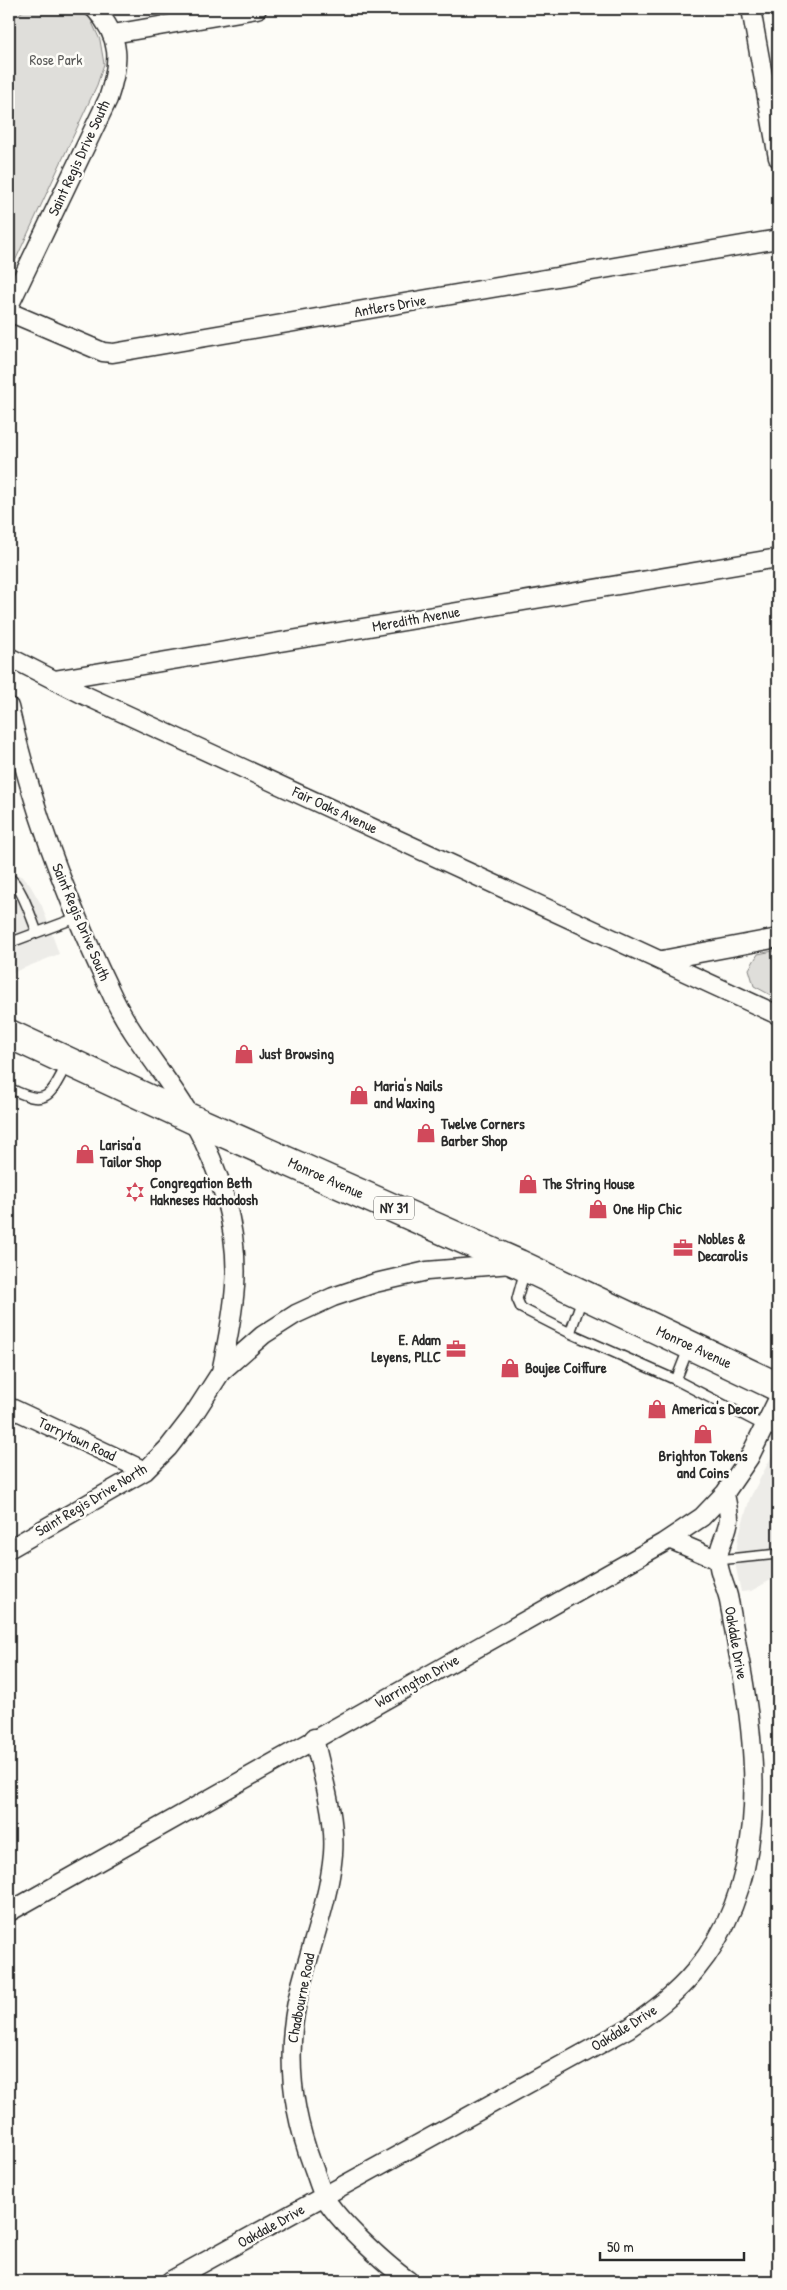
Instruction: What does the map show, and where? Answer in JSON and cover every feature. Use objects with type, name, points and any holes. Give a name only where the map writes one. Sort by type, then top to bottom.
[{"type":"main road","name":"Monroe Avenue","points":[[9,1034],[522,1265],[778,1387]]},
{"type":"street","name":"Saint Regis Drive South","points":[[9,306],[108,99],[115,78],[118,59],[113,34],[106,20],[95,9]]},
{"type":"street","points":[[113,34],[257,9]]},
{"type":"street","points":[[752,9],[778,158]]},
{"type":"street","name":"Antlers Drive","points":[[9,312],[103,352],[113,353],[778,239]]},
{"type":"street","name":"Meredith Avenue","points":[[54,680],[778,558]]},
{"type":"street","name":"Fair Oaks Avenue","points":[[9,657],[54,680],[778,1015]]},
{"type":"street","name":"Saint Regis Drive South","points":[[9,707],[35,808],[76,918],[115,1001],[144,1050],[192,1118]]},
{"type":"street","points":[[662,960],[778,938]]},
{"type":"street","name":"Saint Regis Drive North","points":[[192,1118],[218,1176],[231,1224],[235,1285],[230,1327],[221,1372]]},
{"type":"street","name":"Saint Regis Drive North","points":[[9,1549],[145,1472],[168,1448],[192,1417],[221,1372],[263,1335],[296,1314],[333,1298],[376,1283],[427,1271],[522,1265]]},
{"type":"street","name":"Warrington Drive","points":[[9,1912],[669,1539],[702,1517],[725,1493],[771,1430],[778,1399]]},
{"type":"street","name":"Tarrytown Road","points":[[9,1407],[145,1472]]},
{"type":"street","name":"Oakdale Drive","points":[[170,2281],[629,2028],[656,2009],[681,1987],[708,1955],[728,1921],[737,1896],[747,1859],[754,1789],[750,1717],[727,1596],[718,1560],[729,1520],[725,1493]]},
{"type":"street","points":[[669,1539],[718,1560]]},
{"type":"street","name":"Chadbourne Road","points":[[314,1738],[329,1804],[333,1852],[326,1893],[298,1996],[291,2046],[293,2098],[300,2132],[324,2197],[357,2236],[408,2281]]},
{"type":"lane","points":[[9,878],[18,890],[37,932]]},
{"type":"lane","points":[[9,943],[76,918]]},
{"type":"lane","points":[[9,1088],[30,1098],[44,1097],[54,1090],[68,1061]]},
{"type":"lane","points":[[522,1265],[517,1299],[521,1308],[570,1333],[676,1380],[771,1430]]},
{"type":"lane","points":[[570,1333],[584,1295]]},
{"type":"lane","points":[[676,1380],[689,1346]]},
{"type":"lane","points":[[718,1560],[778,1554]]},
{"type":"shaded area","points":[[9,871],[23,877],[30,885],[42,906],[59,954],[9,974]]},
{"type":"shaded area","points":[[778,1444],[778,1576],[751,1591],[741,1592],[735,1563],[738,1538],[750,1498]]},
{"type":"green space","name":"Rose Park","points":[[26,9],[75,9],[90,18],[100,40],[104,64],[97,85],[9,274],[9,21]]},
{"type":"green space","points":[[778,950],[778,999],[754,986],[749,969],[758,954]]},
{"type":"place","name":"Just Browsing","points":[[244,1054]]},
{"type":"place","name":"Maria's Nails and Waxing","points":[[359,1095]]},
{"type":"place","name":"Twelve Corners Barber Shop","points":[[426,1133]]},
{"type":"place","name":"Larisa'a Tailor Shop","points":[[85,1154]]},
{"type":"place","name":"The String House","points":[[528,1184]]},
{"type":"place","name":"Congregation Beth Hakneses Hachodosh","points":[[135,1192]]},
{"type":"place","name":"One Hip Chic","points":[[598,1209]]},
{"type":"place","name":"Nobles & Decarolis","points":[[683,1248]]},
{"type":"place","name":"E. Adam Leyens, PLLC","points":[[456,1349]]},
{"type":"place","name":"Boujee Coiffure","points":[[510,1368]]},
{"type":"place","name":"America's Decor","points":[[657,1409]]},
{"type":"place","name":"Brighton Tokens and Coins","points":[[703,1434]]}]
